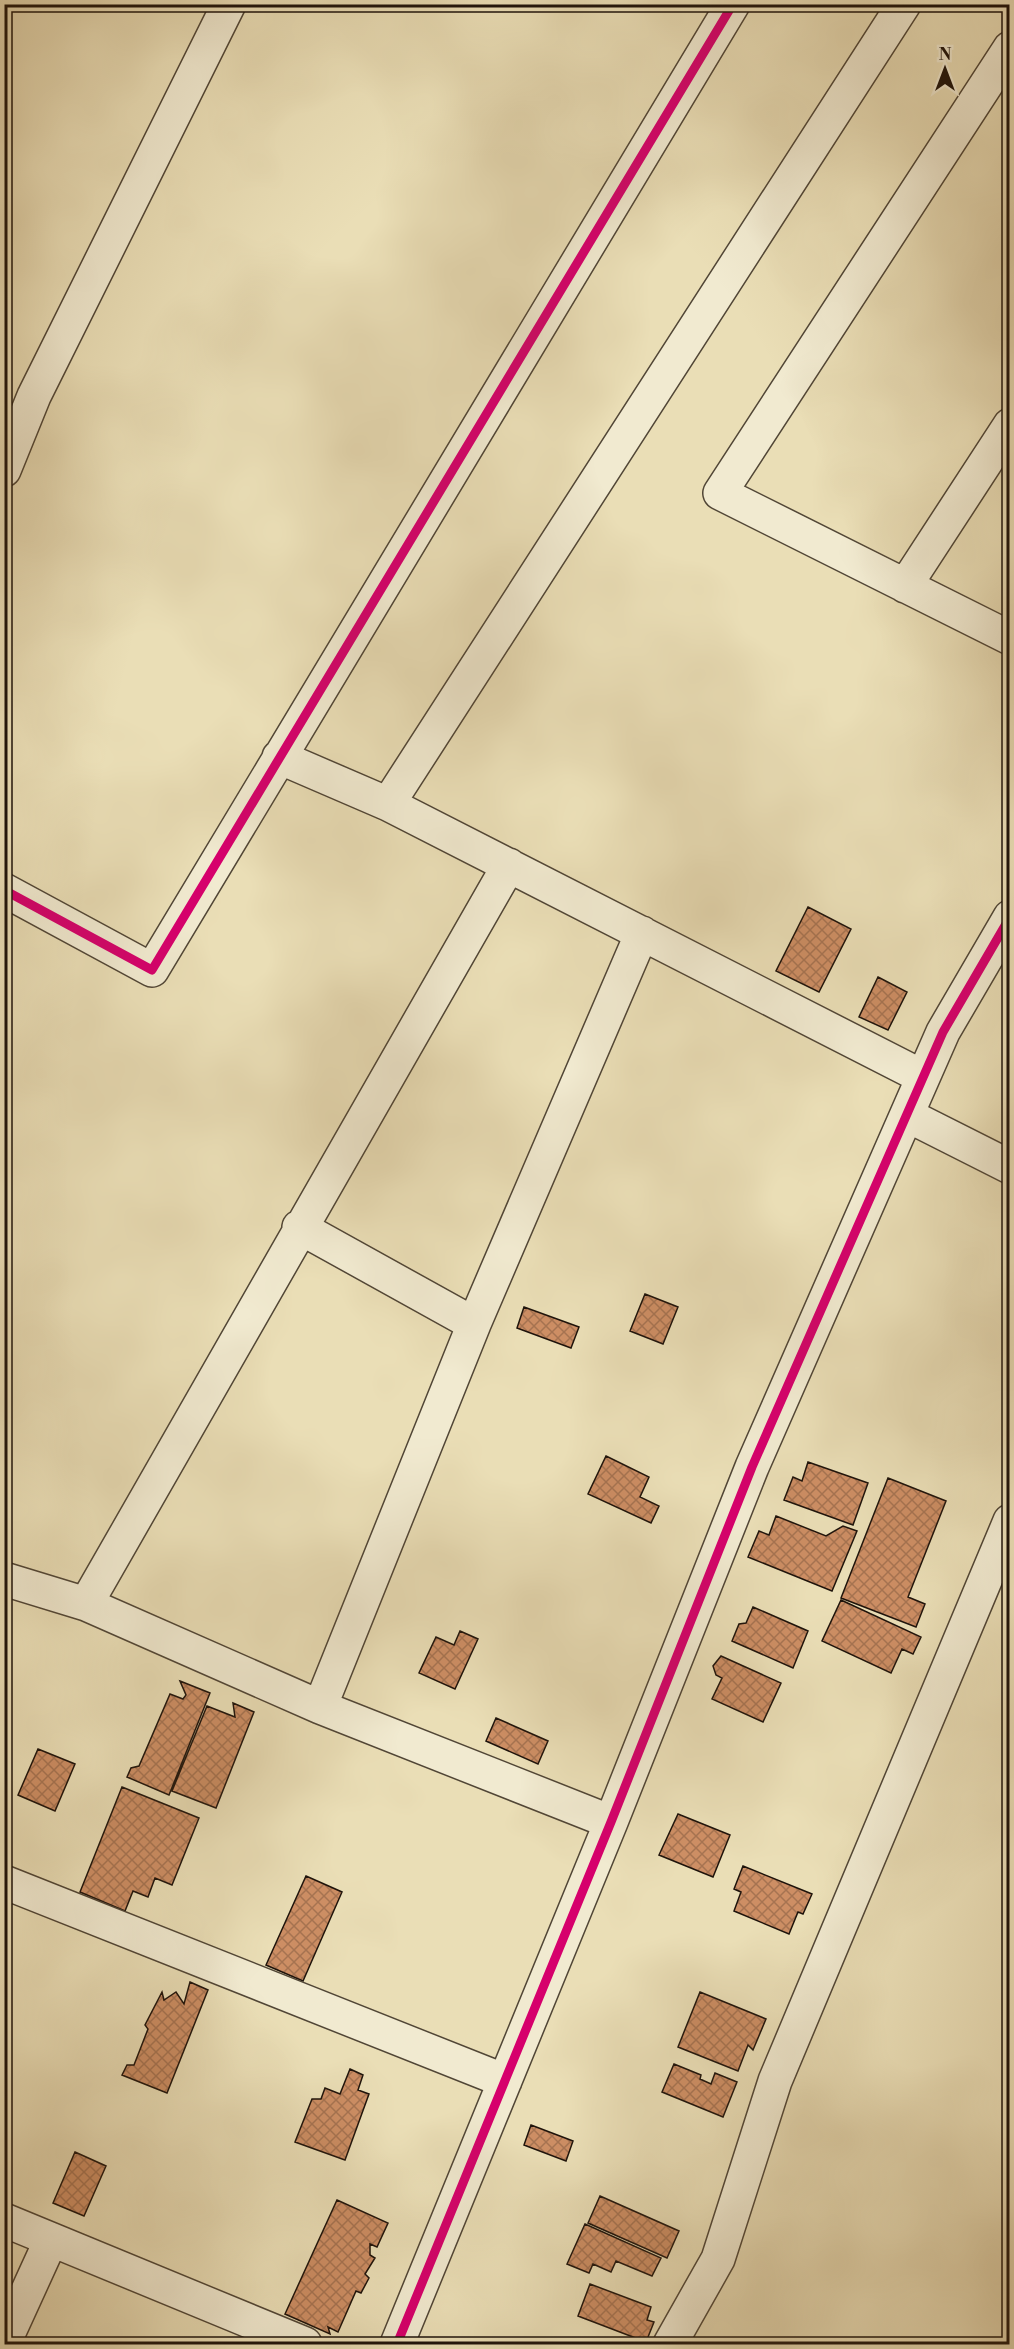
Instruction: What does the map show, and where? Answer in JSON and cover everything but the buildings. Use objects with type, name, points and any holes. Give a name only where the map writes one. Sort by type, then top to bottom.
[{"type":"street","points":[[4,470],[34,396],[229,4]]},
{"type":"street","points":[[4,890],[152,970],[733,4]]},
{"type":"street","points":[[388,804],[904,4]]},
{"type":"street","points":[[1010,48],[720,493],[1010,638]]},
{"type":"street","points":[[905,586],[1010,425]]},
{"type":"street","points":[[279,757],[388,804],[923,1077]]},
{"type":"street","points":[[86,1604],[299,1227],[508,865]]},
{"type":"street","points":[[397,2344],[611,1822],[752,1467],[943,1032],[1010,917]]},
{"type":"street","points":[[320,1707],[474,1324],[642,933]]},
{"type":"street","points":[[907,1115],[1010,1167]]},
{"type":"street","points":[[299,1227],[474,1324]]},
{"type":"street","points":[[670,2344],[718,2259],[776,2081],[1010,1521]]},
{"type":"street","points":[[4,1579],[86,1604],[320,1707],[611,1822]]},
{"type":"street","points":[[4,1881],[505,2081]]},
{"type":"street","points":[[4,2220],[305,2344]]},
{"type":"street","points":[[4,2343],[51,2240]]},
{"type":"cycle path","points":[[4,890],[152,970],[733,4]]},
{"type":"cycle path","points":[[397,2344],[611,1822],[752,1467],[943,1032],[1010,917]]}]
